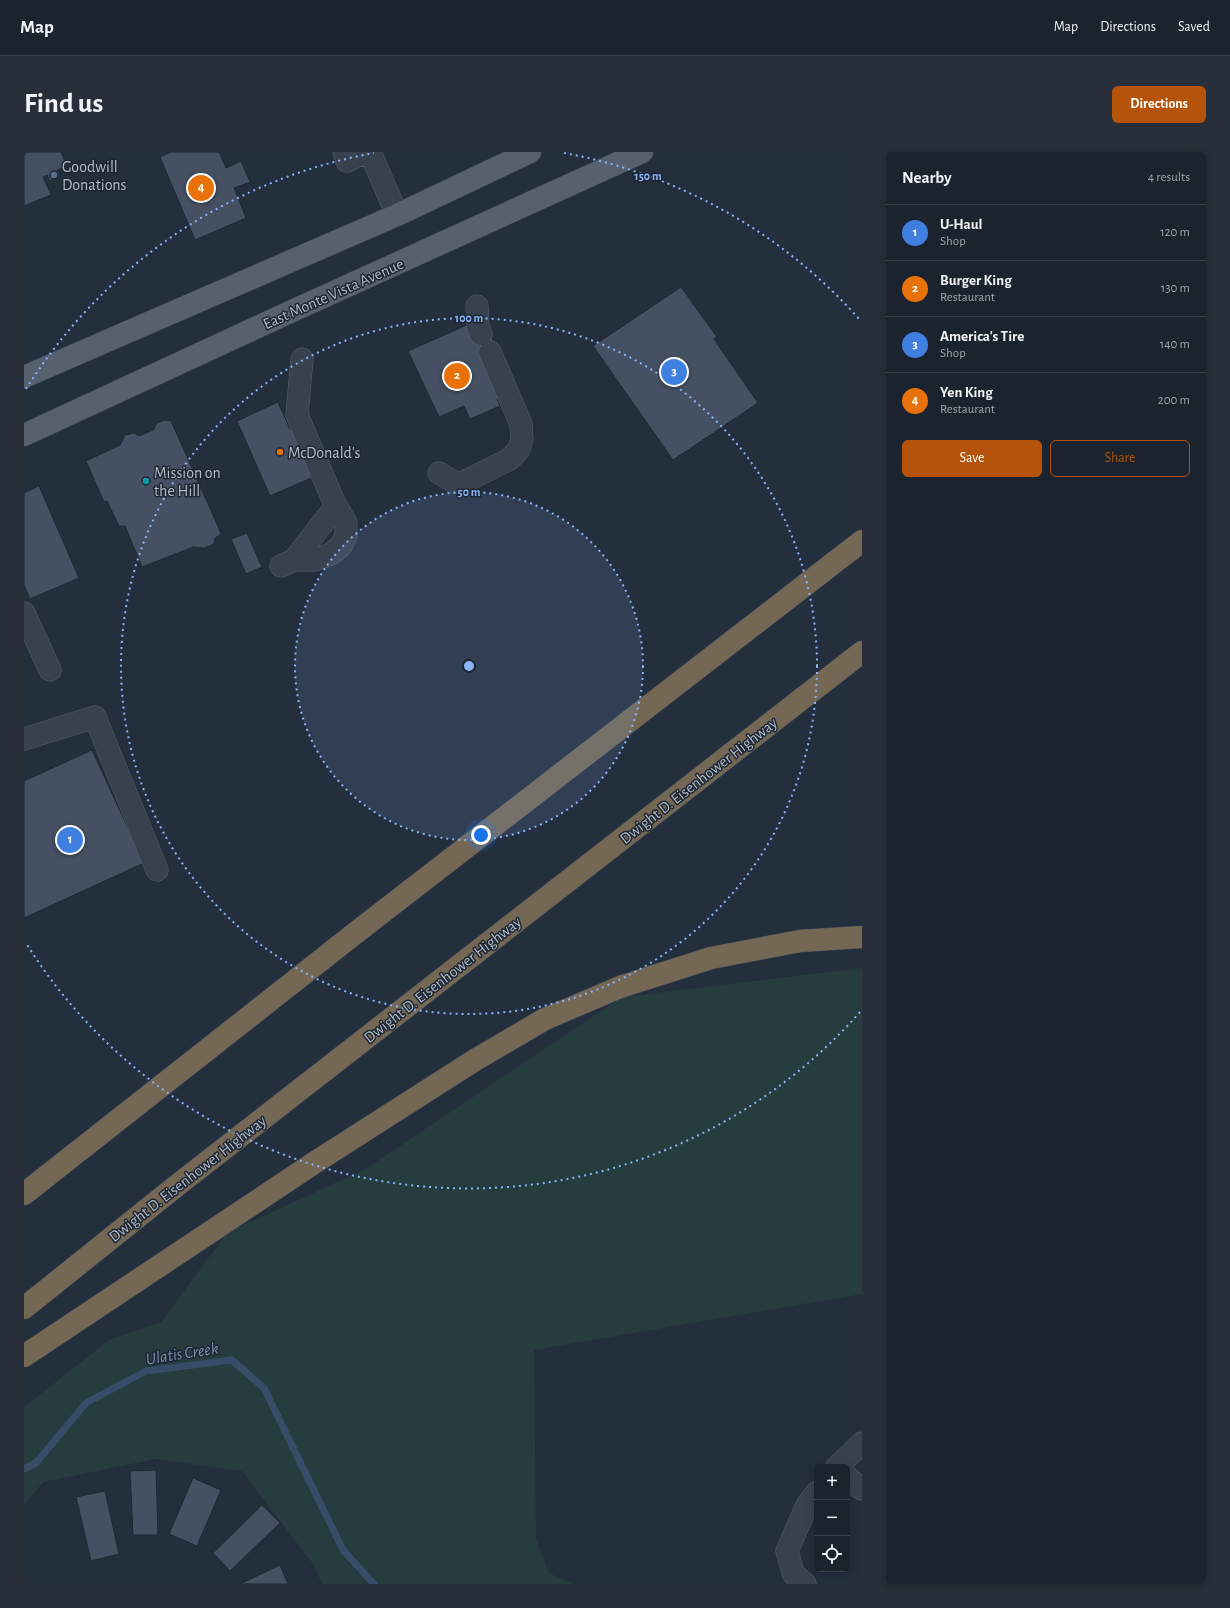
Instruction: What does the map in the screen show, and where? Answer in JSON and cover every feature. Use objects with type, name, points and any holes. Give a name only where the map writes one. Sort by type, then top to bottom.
[{"type":"highway","points":[[24,1194],[358,931],[862,540]]},
{"type":"highway","name":"Dwight D. Eisenhower Highway","points":[[24,1308],[187,1178],[862,652]]},
{"type":"highway","points":[[24,1356],[376,1123],[474,1060],[545,1019],[620,987],[711,958],[800,941],[862,937]]},
{"type":"main road","name":"East Monte Vista Avenue","points":[[24,435],[305,305],[642,152]]},
{"type":"main road","points":[[24,377],[397,215],[520,154]]},
{"type":"lane","points":[[344,152],[347,161],[366,152]]},
{"type":"lane","points":[[370,152],[397,215]]},
{"type":"lane","points":[[439,473],[454,482],[462,483],[510,459],[519,449],[522,439],[521,424],[478,326],[477,306]]},
{"type":"lane","points":[[302,359],[297,415],[336,506],[346,523],[346,535],[341,546],[331,554],[315,560],[287,563],[336,506]]},
{"type":"lane","points":[[24,613],[50,670]]},
{"type":"lane","points":[[24,739],[95,717],[157,870]]},
{"type":"lane","points":[[840,1464],[862,1443]]},
{"type":"lane","points":[[850,1479],[862,1489]]},
{"type":"lane","points":[[805,1584],[793,1574],[787,1551],[807,1505],[814,1496]]},
{"type":"green space","points":[[862,968],[862,1294],[534,1350],[536,1539],[549,1573],[574,1584],[322,1584],[313,1564],[242,1471],[156,1459],[43,1482],[24,1505],[24,1407],[109,1340],[161,1322],[227,1233],[367,1168],[622,997]]},
{"type":"building","points":[[24,152],[61,152],[67,166],[57,170],[60,176],[50,181],[47,175],[43,177],[51,195],[24,206]]},
{"type":"building","points":[[171,152],[219,152],[226,168],[241,161],[250,182],[234,188],[246,218],[195,240],[160,157]]},
{"type":"building","points":[[681,287],[717,337],[714,339],[758,403],[673,460],[593,346]]},
{"type":"building","points":[[469,324],[489,331],[497,349],[503,397],[497,399],[500,406],[470,419],[464,406],[439,417],[408,351]]},
{"type":"building","name":"McDonald's","points":[[278,402],[290,429],[299,426],[320,474],[270,496],[237,421]]},
{"type":"building","name":"Mission on the Hill","points":[[165,420],[171,421],[221,533],[215,538],[214,544],[205,548],[193,547],[142,567],[125,526],[119,526],[107,501],[104,502],[86,461],[120,445],[125,435],[134,433],[139,436],[153,430],[157,423]]},
{"type":"building","points":[[39,486],[79,578],[30,599],[24,585],[24,493]]},
{"type":"building","points":[[247,533],[262,567],[246,574],[231,539]]},
{"type":"building","points":[[92,750],[144,863],[24,918],[24,781]]},
{"type":"building","points":[[156,1470],[158,1535],[133,1535],[130,1471]]},
{"type":"building","points":[[193,1478],[221,1490],[197,1546],[169,1534]]},
{"type":"building","points":[[105,1491],[119,1554],[91,1561],[76,1497]]},
{"type":"building","points":[[262,1505],[280,1523],[230,1571],[213,1553]]},
{"type":"building","points":[[280,1565],[288,1584],[240,1584]]},
{"type":"waterway","name":"Ulatis Creek","points":[[24,1469],[36,1463],[86,1403],[146,1371],[232,1360],[264,1388],[343,1550],[374,1584]]},
{"type":"place","name":"Goodwill Donations","points":[[54,175]]},
{"type":"place","name":"Yen King","points":[[201,188]]},
{"type":"place","name":"America's Tire","points":[[674,372]]},
{"type":"place","name":"Burger King","points":[[457,376]]},
{"type":"place","name":"McDonald's","points":[[280,452]]},
{"type":"place","name":"Mission on the Hill","points":[[146,481]]},
{"type":"place","name":"U-Haul","points":[[70,840]]}]
